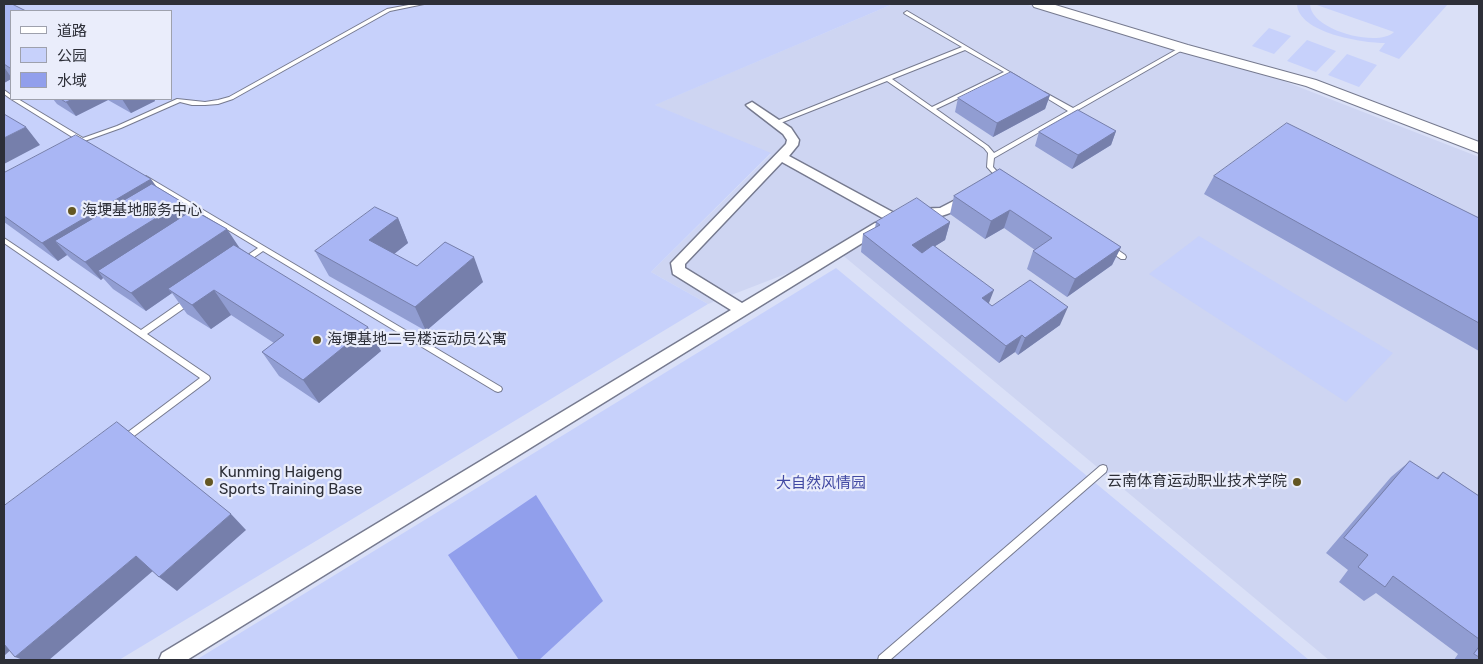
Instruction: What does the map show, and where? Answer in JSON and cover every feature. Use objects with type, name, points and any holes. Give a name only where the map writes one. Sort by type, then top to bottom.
[{"type":"street","points":[[1039,4],[1182,48],[1311,83],[1479,148]]},
{"type":"street","points":[[741,310],[725,297],[687,277],[678,270],[678,263],[792,145],[793,140],[787,131],[752,105]]},
{"type":"street","points":[[782,157],[893,218]]},
{"type":"street","points":[[169,660],[893,218],[911,211],[936,215],[943,213],[996,183]]},
{"type":"lane","points":[[392,4],[401,7]]},
{"type":"lane","points":[[73,144],[119,128],[179,100],[191,103],[219,103],[389,10],[422,4]]},
{"type":"lane","points":[[907,13],[1024,82]]},
{"type":"lane","points":[[776,123],[965,48]]},
{"type":"lane","points":[[991,157],[1182,48]]},
{"type":"lane","points":[[932,109],[1007,73]]},
{"type":"lane","points":[[887,78],[986,147],[991,153],[990,167],[996,183]]},
{"type":"lane","points":[[1040,92],[1073,111]]},
{"type":"lane","points":[[16,100],[90,145]]},
{"type":"lane","points":[[139,174],[498,389]]},
{"type":"lane","points":[[4,240],[206,378],[112,448]]},
{"type":"lane","points":[[1106,246],[1123,256]]},
{"type":"lane","points":[[238,265],[263,248]]},
{"type":"lane","points":[[141,334],[198,294]]},
{"type":"lane","points":[[883,660],[1103,469]]},
{"type":"shaded area","name":"云南体育运动职业技术学院","points":[[893,4],[1025,4],[1281,80],[1479,157],[1479,660],[1329,660],[840,253],[708,304],[651,272],[771,154],[654,105]]},
{"type":"green space","name":"Kunming Haigeng Sports Training Base","points":[[4,4],[893,4],[655,105],[771,153],[651,272],[708,304],[119,660],[4,660]]},
{"type":"green space","points":[[1297,4],[1310,4],[1313,13],[1321,22],[1332,29],[1360,37],[1374,38],[1386,36],[1394,32],[1314,4],[1448,4],[1399,59],[1379,51],[1385,43],[1362,41],[1319,29],[1300,14]]},
{"type":"green space","points":[[1269,28],[1291,36],[1274,54],[1252,46]]},
{"type":"green space","points":[[1307,40],[1336,51],[1316,72],[1287,61]]},
{"type":"green space","points":[[1347,54],[1377,65],[1359,87],[1328,75]]},
{"type":"green space","points":[[1199,236],[1393,353],[1346,402],[1149,274]]},
{"type":"green space","name":"大自然风情园","points":[[836,268],[1309,660],[196,660]]},
{"type":"water","points":[[536,495],[603,601],[539,660],[519,660],[448,555]]},
{"type":"building","points":[[4,4],[12,4],[24,10],[10,10],[10,68],[4,64]]},
{"type":"building","points":[[1011,72],[1050,95],[997,123],[958,98]]},
{"type":"building","points":[[1078,110],[1116,131],[1078,155],[1039,132]]},
{"type":"building","points":[[4,114],[26,127],[4,138]]},
{"type":"building","points":[[1287,123],[1479,218],[1479,323],[1214,176]]},
{"type":"building","name":"海埂基地服务中心","points":[[76,135],[151,179],[42,243],[4,216],[4,173]]},
{"type":"building","points":[[1000,169],[1121,247],[1075,279],[1033,251],[1052,238],[1010,210],[991,221],[954,196]]},
{"type":"building","points":[[152,184],[182,202],[85,262],[55,241]]},
{"type":"building","points":[[917,198],[950,222],[912,245],[922,253],[933,245],[994,290],[982,298],[992,306],[1030,280],[1068,307],[1025,338],[1022,335],[1006,346],[863,234],[880,225],[876,222]]},
{"type":"building","points":[[375,207],[398,218],[369,240],[417,266],[445,242],[474,257],[415,307],[315,251]]},
{"type":"building","points":[[193,210],[227,229],[131,293],[98,271]]},
{"type":"building","points":[[234,245],[368,327],[303,380],[262,352],[284,335],[214,290],[192,305],[168,289]]},
{"type":"building","points":[[117,422],[231,514],[159,577],[136,556],[15,657],[4,644],[4,506]]},
{"type":"building","points":[[1410,461],[1438,479],[1443,472],[1479,496],[1479,639],[1393,576],[1385,587],[1358,567],[1368,555],[1344,538]]},
{"type":"building","points":[[1479,647],[1479,657],[1474,654]]},
{"type":"place","name":"海埂基地服务中心","points":[[72,211]]},
{"type":"place","name":"海埂基地二号楼运动员公寓","points":[[317,340]]},
{"type":"place","name":"Kunming Haigeng Sports Training Base","points":[[209,482]]},
{"type":"place","name":"云南体育运动职业技术学院","points":[[1297,482]]}]
